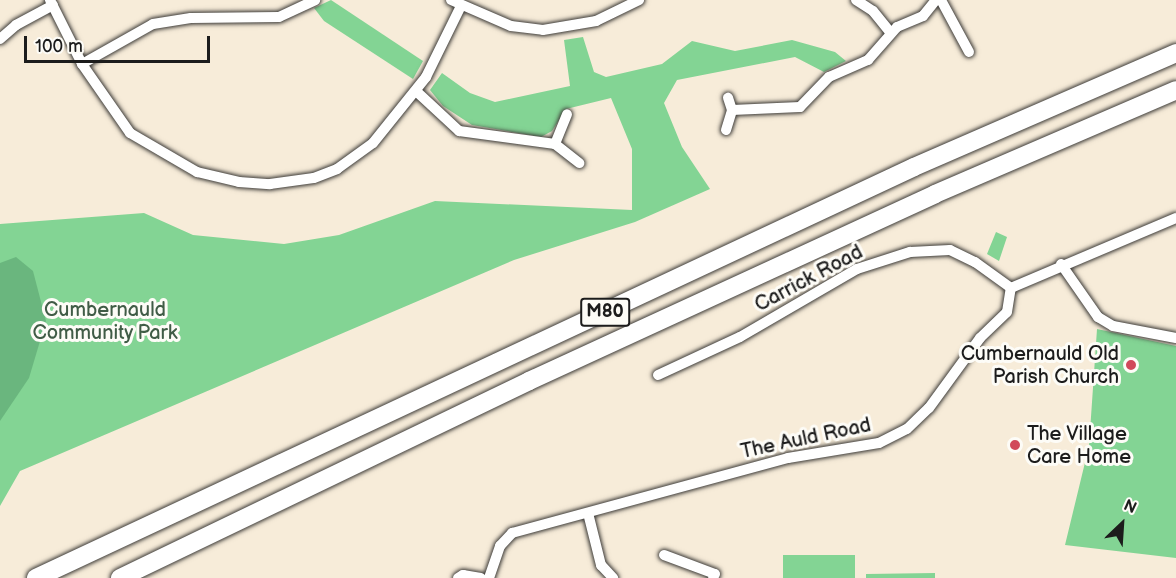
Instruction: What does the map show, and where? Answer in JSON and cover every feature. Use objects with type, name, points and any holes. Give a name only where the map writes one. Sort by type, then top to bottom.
[{"type":"highway","name":"M80","points":[[36,578],[914,167],[1176,53]]},
{"type":"highway","name":"M80","points":[[120,578],[551,371],[935,194],[1176,90]]},
{"type":"street","points":[[82,64],[153,24],[192,18],[279,17],[315,0]]},
{"type":"street","points":[[0,39],[15,25],[52,2],[82,64],[120,122],[144,144],[197,172],[239,182],[294,182],[337,169],[373,143],[416,91],[456,3],[511,26],[543,30],[596,21],[639,0]]},
{"type":"street","points":[[856,0],[873,11],[891,33]]},
{"type":"street","points":[[732,110],[800,107],[829,77],[868,60],[897,27],[923,16],[938,0],[969,52]]},
{"type":"street","points":[[416,91],[459,131],[555,144],[579,163]]},
{"type":"street","points":[[726,130],[732,110],[728,98]]},
{"type":"street","points":[[555,144],[567,114]]},
{"type":"street","points":[[1011,288],[1061,264],[1087,257],[1176,218]]},
{"type":"street","name":"Carrick Road","points":[[658,375],[740,337],[857,269],[910,252],[950,250],[975,262],[1011,288]]},
{"type":"street","points":[[1061,264],[1098,317],[1113,326],[1176,338]]},
{"type":"street","name":"The Auld Road","points":[[489,578],[500,546],[512,534],[788,458],[879,443],[907,429],[929,408],[981,338],[1007,312],[1011,288]]},
{"type":"street","points":[[588,513],[601,565],[613,578]]},
{"type":"street","points":[[664,555],[714,574],[713,578]]},
{"type":"street","points":[[458,578],[464,575],[481,578]]},
{"type":"green space","points":[[331,0],[423,61],[413,79],[324,21],[314,8]]},
{"type":"green space","name":"Cumbernauld Community Park","points":[[583,37],[594,72],[606,77],[662,64],[692,41],[735,51],[792,40],[835,52],[846,61],[824,72],[795,57],[677,80],[664,103],[682,147],[710,189],[635,222],[514,260],[20,471],[0,506],[0,224],[144,213],[193,235],[284,244],[339,235],[435,201],[632,210],[632,149],[611,98],[566,109],[552,131],[541,137],[472,125],[443,106],[430,90],[442,73],[470,93],[495,102],[570,86],[564,40]]},
{"type":"green space","points":[[996,232],[1007,237],[999,261],[987,254]]},
{"type":"green space","points":[[16,257],[33,271],[46,321],[29,378],[0,421],[0,263]]},
{"type":"green space","points":[[1097,329],[1176,346],[1176,558],[1065,545],[1089,446]]},
{"type":"green space","points":[[783,555],[855,555],[855,578],[783,578]]},
{"type":"green space","points":[[935,573],[935,578],[866,578],[866,574]]},
{"type":"place","name":"Cumbernauld Old Parish Church","points":[[1131,365]]},
{"type":"place","name":"The Village Care Home","points":[[1015,445]]}]
